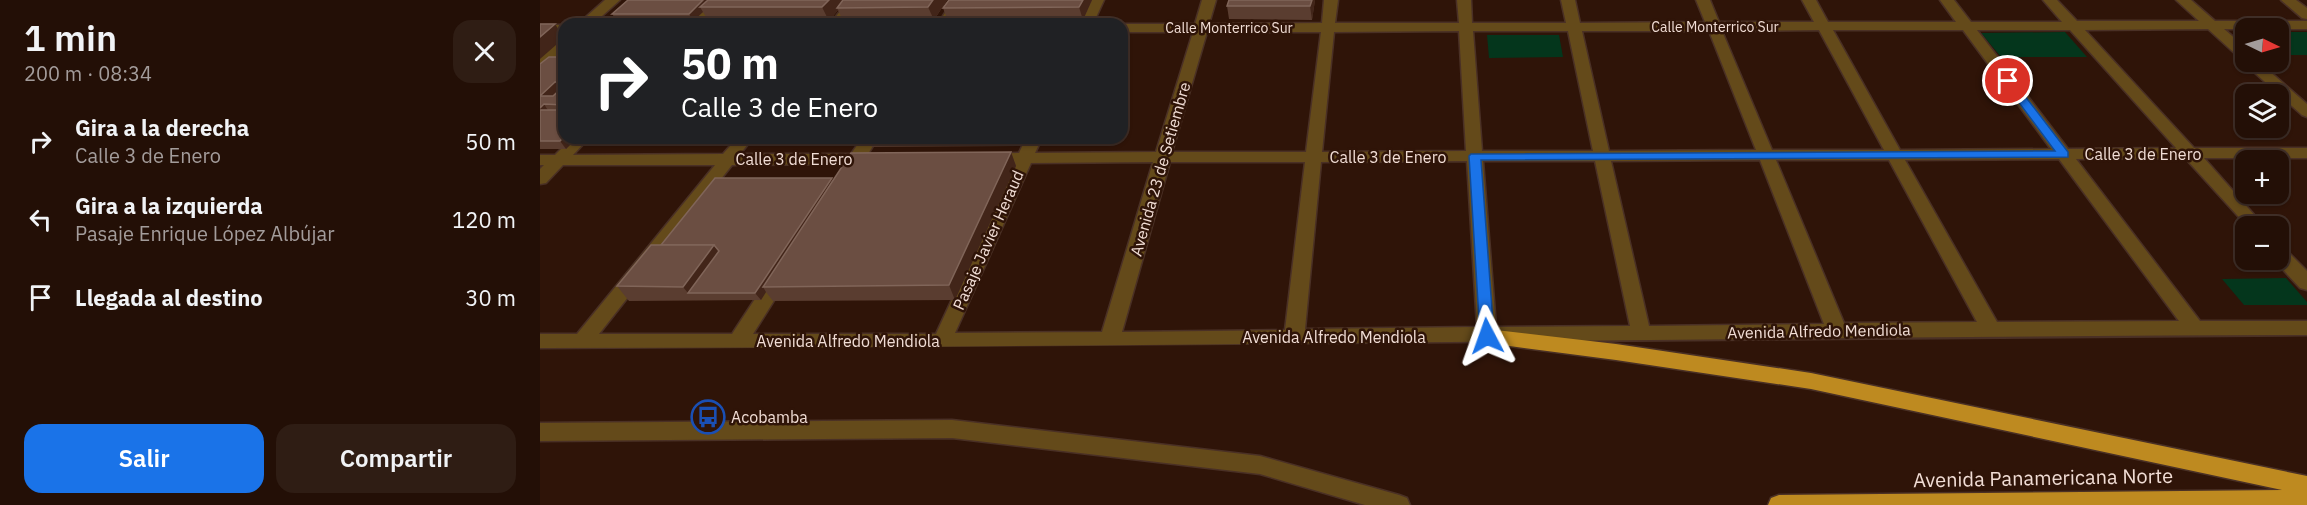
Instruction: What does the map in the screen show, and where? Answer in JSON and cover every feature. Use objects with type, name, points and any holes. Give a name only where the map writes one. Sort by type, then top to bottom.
[{"type":"highway","points":[[1487,336],[1616,351],[1811,381],[2307,486]]},
{"type":"highway","name":"Avenida Panamericana Norte","points":[[1779,505],[2307,500]]},
{"type":"street","points":[[592,18],[613,0]]},
{"type":"street","points":[[702,18],[720,0]]},
{"type":"street","points":[[842,18],[856,0]]},
{"type":"street","points":[[949,18],[960,0]]},
{"type":"street","points":[[1089,18],[1097,0]]},
{"type":"street","name":"Avenida 23 de Setiembre","points":[[1110,338],[1209,0]]},
{"type":"street","points":[[1294,337],[1331,0]]},
{"type":"street","points":[[1464,0],[1487,336]]},
{"type":"street","points":[[1568,0],[1641,334]]},
{"type":"street","points":[[1703,0],[1837,331]]},
{"type":"street","points":[[1809,0],[1991,329]]},
{"type":"street","points":[[1947,0],[2195,328]]},
{"type":"street","points":[[2050,0],[2247,216]]},
{"type":"street","points":[[2183,0],[2235,46]]},
{"type":"street","points":[[2288,0],[2307,15]]},
{"type":"street","name":"Calle Monterrico Sur","points":[[1128,28],[2307,25]]},
{"type":"street","points":[[540,29],[558,29]]},
{"type":"street","points":[[540,63],[558,47]]},
{"type":"street","points":[[2262,72],[2307,112]]},
{"type":"street","points":[[540,179],[576,144]]},
{"type":"street","points":[[582,341],[740,144]]},
{"type":"street","points":[[844,178],[866,144]]},
{"type":"street","name":"Pasaje Javier Heraud","points":[[942,341],[1031,144]]},
{"type":"street","name":"Calle 3 de Enero","points":[[969,158],[2307,153]]},
{"type":"street","name":"Calle 3 de Enero","points":[[540,160],[890,159]]},
{"type":"street","points":[[738,341],[788,264]]},
{"type":"street","points":[[2289,264],[2307,283]]},
{"type":"street","name":"Avenida Alfredo Mendiola","points":[[540,341],[942,341],[1991,329],[2307,328]]},
{"type":"street","points":[[540,432],[952,429],[1260,465],[1399,505]]},
{"type":"green space","points":[[2065,32],[2087,57],[2001,57],[1981,33]]},
{"type":"green space","points":[[2289,32],[2307,32],[2307,55],[2289,55]]},
{"type":"green space","points":[[1487,35],[1559,35],[1563,57],[1489,58]]},
{"type":"green space","points":[[2286,278],[2307,302],[2307,305],[2244,305],[2222,279]]},
{"type":"building","points":[[628,0],[703,0],[689,14],[612,14]]},
{"type":"building","points":[[708,0],[829,0],[822,7],[700,7]]},
{"type":"building","points":[[843,0],[933,0],[928,7],[837,8]]},
{"type":"building","points":[[949,0],[1083,0],[1079,7],[943,8]]},
{"type":"building","points":[[1229,0],[1312,0],[1310,6],[1227,6]]},
{"type":"building","points":[[540,24],[555,24],[540,37]]},
{"type":"building","points":[[549,57],[558,57],[558,82],[555,82],[540,96],[540,64]]},
{"type":"building","points":[[558,91],[558,105],[544,104],[540,108],[540,96],[553,96]]},
{"type":"building","points":[[540,110],[558,110],[558,141],[540,141]]},
{"type":"building","points":[[1011,152],[949,285],[763,287],[851,153]]},
{"type":"building","points":[[715,178],[832,178],[755,293],[688,293],[719,251],[714,245],[661,245]]},
{"type":"building","points":[[651,245],[714,245],[683,287],[617,286]]},
{"type":"place","name":"Acobamba","points":[[708,417]]},
{"type":"route","points":[[1487,336],[1475,156],[2064,154],[2008,81]]}]
